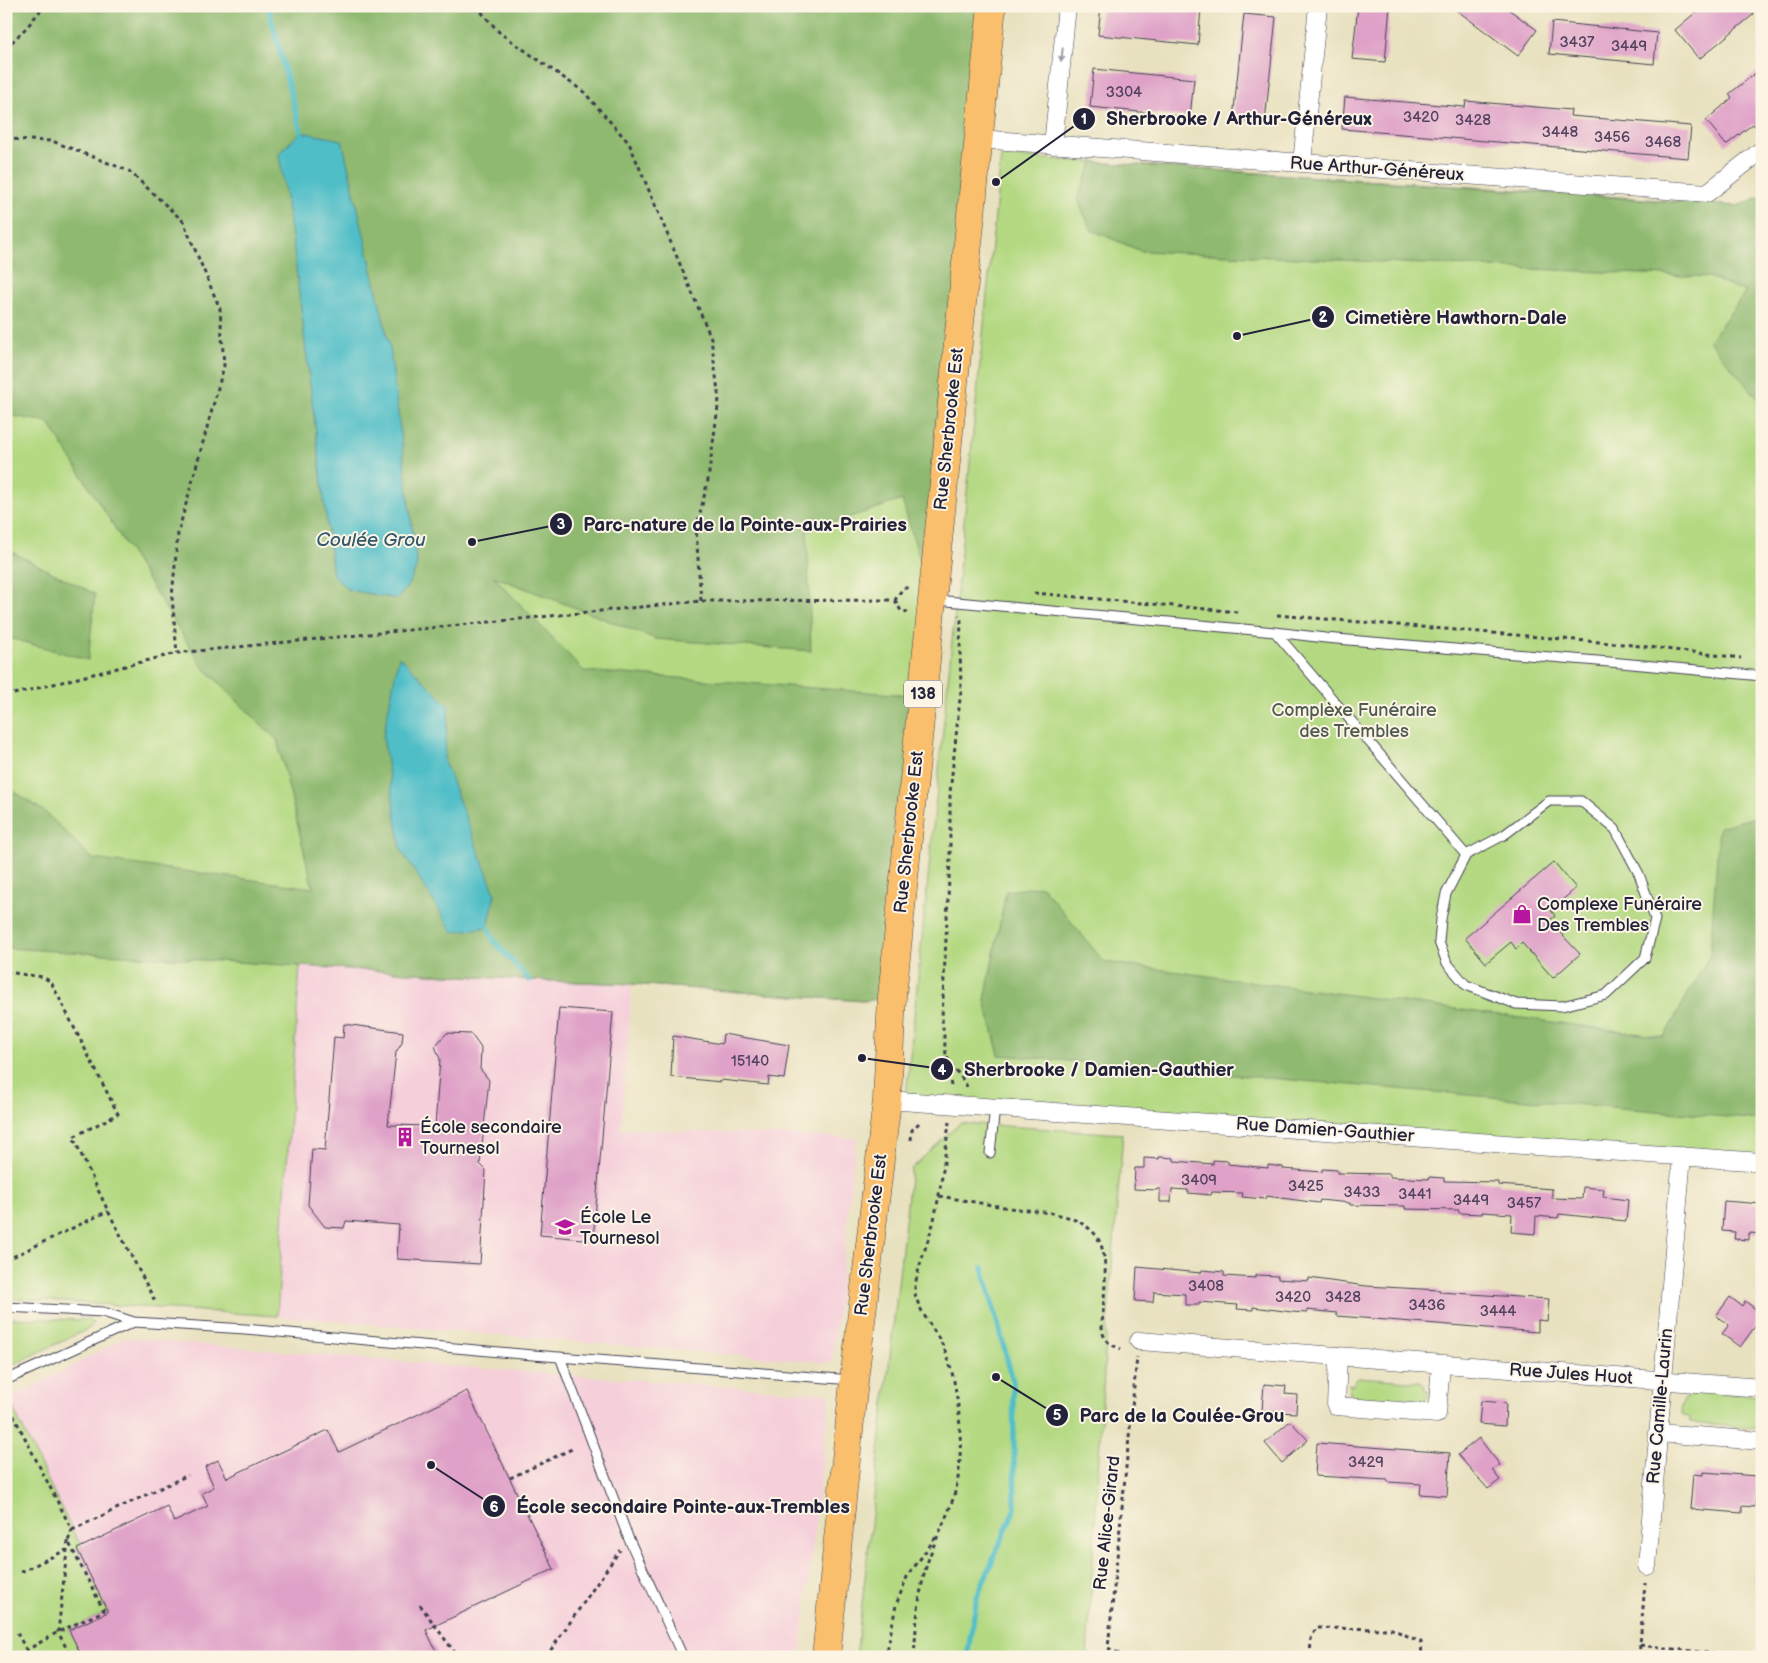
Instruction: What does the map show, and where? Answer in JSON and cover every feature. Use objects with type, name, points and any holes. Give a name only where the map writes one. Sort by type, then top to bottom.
[{"type":"main road","name":"Rue Sherbrooke Est","points":[[826,1657],[854,1381],[887,1100],[892,997],[992,6]]},
{"type":"street","points":[[1053,145],[1067,6]]},
{"type":"street","points":[[1302,163],[1318,6]]},
{"type":"street","name":"Rue Arthur-Généreux","points":[[979,139],[1707,193],[1762,150]]},
{"type":"street","name":"Rue Damien-Gauthier","points":[[887,1100],[995,1106],[1762,1162]]},
{"type":"street","name":"Rue Camille-Laurin","points":[[1647,1566],[1682,1156]]},
{"type":"street","name":"Rue Jules Huot","points":[[1138,1341],[1762,1388]]},
{"type":"street","points":[[1338,1356],[1336,1406],[1436,1414],[1441,1364]]},
{"type":"street","points":[[1658,1433],[1762,1441]]},
{"type":"lane","points":[[932,600],[1324,638],[1762,676]]},
{"type":"lane","points":[[1275,632],[1466,855]]},
{"type":"lane","points":[[1549,801],[1581,801],[1615,830],[1639,874],[1656,920],[1645,958],[1606,995],[1562,1006],[1516,1004],[1466,985],[1447,963],[1439,942],[1446,894],[1466,855],[1504,836],[1549,801]]},
{"type":"lane","points":[[990,1153],[995,1106]]},
{"type":"lane","points":[[6,1307],[103,1312],[134,1322],[245,1329],[854,1381]]},
{"type":"lane","points":[[6,1380],[134,1322]]},
{"type":"lane","points":[[560,1357],[628,1537],[683,1657]]},
{"type":"path","points":[[6,48],[44,6]]},
{"type":"path","points":[[476,6],[500,33],[584,92],[629,142],[711,338],[719,399],[708,480],[696,530],[702,601]]},
{"type":"path","points":[[6,139],[52,141],[130,171],[183,221],[220,309],[224,366],[178,533],[172,597],[177,653]]},
{"type":"path","points":[[895,600],[903,588]]},
{"type":"path","points":[[1062,596],[1238,612]]},
{"type":"path","points":[[6,696],[177,653],[702,601],[895,600]]},
{"type":"path","points":[[895,600],[901,611]]},
{"type":"path","points":[[1277,615],[1623,644],[1742,658]]},
{"type":"path","points":[[951,1090],[942,1018],[950,860],[950,792],[961,688],[961,620]]},
{"type":"path","points":[[6,972],[43,977],[51,982],[118,1114],[72,1136],[108,1211],[156,1303]]},
{"type":"path","points":[[946,1054],[970,1093]]},
{"type":"path","points":[[911,1140],[914,1126],[928,1119]]},
{"type":"path","points":[[914,1657],[920,1593],[926,1566],[949,1513],[960,1469],[959,1430],[950,1362],[941,1342],[926,1318],[915,1292],[939,1196],[949,1121]]},
{"type":"path","points":[[939,1196],[1023,1210],[1054,1213],[1077,1221],[1094,1232],[1102,1248],[1105,1260],[1102,1320],[1104,1336],[1110,1344],[1122,1349]]},
{"type":"path","points":[[6,1260],[108,1211]]},
{"type":"path","name":"Rue Alice-Girard","points":[[1126,1657],[1108,1648],[1138,1341]]},
{"type":"path","points":[[6,1401],[72,1530]]},
{"type":"path","points":[[510,1478],[574,1448]]},
{"type":"path","points":[[71,1657],[58,1632],[68,1541],[72,1530],[188,1474]]},
{"type":"path","points":[[886,1657],[896,1605],[907,1577],[939,1533]]},
{"type":"path","points":[[16,1657],[58,1632],[104,1611],[68,1541]]},
{"type":"path","points":[[21,1572],[67,1549]]},
{"type":"path","points":[[546,1657],[620,1549]]},
{"type":"path","points":[[1640,1657],[1647,1566]]},
{"type":"path","points":[[420,1606],[458,1657]]},
{"type":"path","points":[[1310,1657],[1311,1638],[1316,1628],[1336,1628],[1392,1629],[1422,1642],[1422,1657]]},
{"type":"path","points":[[17,1633],[27,1651]]},
{"type":"path","points":[[1640,1645],[1743,1657]]},
{"type":"shaded area","name":"École Le Tournesol","points":[[300,966],[632,984],[621,1129],[856,1138],[832,1363],[277,1316]]},
{"type":"shaded area","points":[[124,1338],[514,1371],[830,1394],[800,1657],[83,1657],[69,1630],[117,1607],[72,1530],[9,1400]]},
{"type":"green space","points":[[6,6],[992,6],[892,997],[863,1001],[632,984],[529,980],[300,966],[277,1316],[6,1298]]},
{"type":"green space","points":[[6,6],[992,6],[932,600],[902,500],[807,531],[811,651],[656,639],[493,576],[584,671],[922,696],[892,997],[863,1001],[632,984],[529,980],[6,948],[6,786],[45,812],[93,859],[313,888],[277,740],[202,666],[48,422],[6,415]]},
{"type":"green space","name":"Complèxe Funéraire des Trembles","points":[[1001,156],[1595,195],[1762,208],[1762,1161],[906,1096]]},
{"type":"green space","points":[[1093,162],[1737,206],[1762,196],[1762,408],[1760,401],[1709,341],[1746,292],[1709,277],[1141,251],[1091,230],[1077,198]]},
{"type":"green space","points":[[6,549],[95,594],[88,660],[6,637]]},
{"type":"green space","points":[[1762,815],[1762,1120],[999,1055],[985,1000],[1006,891],[1042,886],[1104,962],[1664,1037],[1710,955],[1719,827]]},
{"type":"green space","points":[[960,1123],[1123,1134],[1106,1339],[1087,1657],[856,1657],[911,1169]]},
{"type":"green space","points":[[6,1318],[89,1320],[93,1324],[90,1328],[6,1368]]},
{"type":"green space","points":[[1359,1377],[1420,1382],[1424,1385],[1425,1390],[1430,1391],[1426,1400],[1417,1404],[1357,1399],[1350,1393],[1348,1385],[1353,1385]]},
{"type":"green space","points":[[1691,1391],[1762,1396],[1762,1429],[1690,1423],[1690,1418],[1682,1414],[1681,1406],[1685,1397],[1691,1395]]},
{"type":"green space","points":[[9,1400],[72,1530],[117,1607],[69,1630],[83,1657],[6,1657],[6,1401]]},
{"type":"water","name":"Coulée Grou","points":[[301,132],[342,140],[390,348],[417,566],[407,587],[397,599],[349,590],[333,575],[293,243],[279,153]]},
{"type":"water","points":[[399,656],[449,706],[444,761],[495,894],[488,927],[453,932],[401,850],[383,737]]},
{"type":"building","points":[[1101,6],[1185,6],[1201,8],[1198,45],[1098,35]]},
{"type":"building","points":[[1358,6],[1390,6],[1385,62],[1352,59]]},
{"type":"building","points":[[1451,6],[1504,6],[1537,30],[1518,56]]},
{"type":"building","points":[[1703,6],[1747,6],[1754,14],[1699,59],[1675,30]]},
{"type":"building","points":[[1244,14],[1276,17],[1265,122],[1233,119]]},
{"type":"building","points":[[1552,22],[1657,33],[1654,64],[1549,54]]},
{"type":"building","points":[[1762,68],[1762,134],[1753,124],[1726,145],[1706,120],[1732,98],[1729,94]]},
{"type":"building","points":[[1094,69],[1194,79],[1190,117],[1090,107]]},
{"type":"building","points":[[1345,97],[1465,107],[1466,101],[1571,110],[1570,116],[1691,126],[1688,158],[1342,129]]},
{"type":"building","points":[[1554,862],[1576,888],[1551,910],[1555,916],[1549,921],[1580,954],[1553,978],[1522,943],[1516,949],[1511,942],[1486,963],[1465,938]]},
{"type":"building","points":[[559,1008],[613,1012],[593,1240],[540,1235]]},
{"type":"building","name":"École secondaire Tournesol","points":[[344,1024],[403,1032],[402,1043],[396,1052],[388,1125],[435,1126],[440,1059],[435,1046],[447,1033],[471,1034],[481,1048],[480,1069],[489,1080],[480,1164],[486,1170],[480,1264],[397,1259],[399,1225],[346,1221],[344,1228],[325,1227],[308,1205],[312,1149],[325,1150],[334,1037],[343,1038]]},
{"type":"building","points":[[723,1034],[789,1045],[784,1079],[769,1077],[768,1085],[671,1077],[673,1036],[722,1044]]},
{"type":"building","points":[[1159,1157],[1174,1158],[1174,1161],[1213,1164],[1213,1160],[1228,1161],[1228,1164],[1268,1168],[1268,1165],[1283,1167],[1283,1169],[1322,1172],[1322,1169],[1337,1170],[1337,1173],[1390,1174],[1390,1177],[1444,1178],[1444,1181],[1498,1182],[1498,1185],[1552,1189],[1552,1198],[1582,1199],[1583,1187],[1604,1189],[1603,1197],[1628,1200],[1626,1221],[1559,1214],[1558,1218],[1536,1216],[1535,1234],[1511,1232],[1512,1214],[1459,1213],[1459,1210],[1405,1209],[1405,1206],[1350,1205],[1350,1203],[1320,1200],[1319,1203],[1266,1196],[1265,1199],[1242,1197],[1243,1193],[1212,1192],[1211,1195],[1188,1193],[1188,1190],[1172,1189],[1171,1202],[1160,1202],[1160,1189],[1134,1189],[1135,1168],[1144,1168],[1144,1158],[1159,1159]]},
{"type":"building","points":[[1724,1201],[1762,1204],[1762,1234],[1749,1233],[1749,1240],[1734,1239],[1735,1232],[1722,1231]]},
{"type":"building","points":[[1137,1267],[1201,1273],[1202,1270],[1224,1272],[1224,1276],[1256,1278],[1256,1275],[1278,1276],[1278,1279],[1309,1281],[1309,1278],[1366,1286],[1549,1299],[1547,1321],[1538,1320],[1538,1332],[1337,1316],[1337,1313],[1307,1310],[1307,1313],[1253,1307],[1253,1310],[1237,1309],[1238,1305],[1199,1302],[1199,1305],[1185,1305],[1185,1294],[1154,1292],[1153,1302],[1135,1301]]},
{"type":"building","points":[[1730,1297],[1742,1306],[1745,1301],[1762,1314],[1762,1317],[1740,1347],[1722,1334],[1729,1325],[1716,1316]]},
{"type":"building","points":[[1264,1384],[1286,1386],[1285,1394],[1297,1395],[1296,1413],[1262,1411]]},
{"type":"building","points":[[467,1391],[554,1569],[426,1630],[439,1657],[82,1657],[69,1630],[108,1612],[77,1549],[167,1506],[174,1522],[208,1506],[202,1493],[214,1487],[205,1467],[218,1460],[227,1478],[328,1430],[339,1452]]},
{"type":"building","points":[[1481,1401],[1506,1403],[1505,1426],[1479,1424]]},
{"type":"building","points":[[1290,1421],[1308,1440],[1282,1463],[1265,1443]]},
{"type":"building","points":[[1479,1438],[1500,1465],[1492,1470],[1500,1480],[1488,1489],[1458,1455]]},
{"type":"building","points":[[1317,1443],[1450,1453],[1447,1496],[1420,1494],[1421,1484],[1388,1482],[1388,1480],[1315,1476]]},
{"type":"building","points":[[1703,1472],[1757,1476],[1755,1507],[1742,1506],[1742,1513],[1690,1509],[1693,1474],[1703,1475]]},
{"type":"waterway","name":"Coulée Grou","points":[[268,6],[301,132]]},
{"type":"waterway","name":"Coulée Grou","points":[[488,927],[494,941],[529,980]]},
{"type":"waterway","name":"Coulée Grou","points":[[967,1657],[977,1597],[1015,1508],[1013,1381],[983,1268]]},
{"type":"place","name":"Sherbrooke / Arthur-Généreux","points":[[996,182]]},
{"type":"place","name":"Cimetière Hawthorn-Dale","points":[[1237,336]]},
{"type":"place","name":"Parc-nature de la Pointe-aux-Prairies","points":[[472,542]]},
{"type":"place","name":"Complexe Funéraire Des Trembles","points":[[1522,914]]},
{"type":"place","name":"Sherbrooke / Damien-Gauthier","points":[[862,1058]]},
{"type":"place","name":"École secondaire Tournesol","points":[[405,1137]]},
{"type":"place","name":"École Le Tournesol","points":[[565,1227]]},
{"type":"place","name":"Parc de la Coulée-Grou","points":[[996,1377]]},
{"type":"place","name":"École secondaire Pointe-aux-Trembles","points":[[431,1465]]}]
